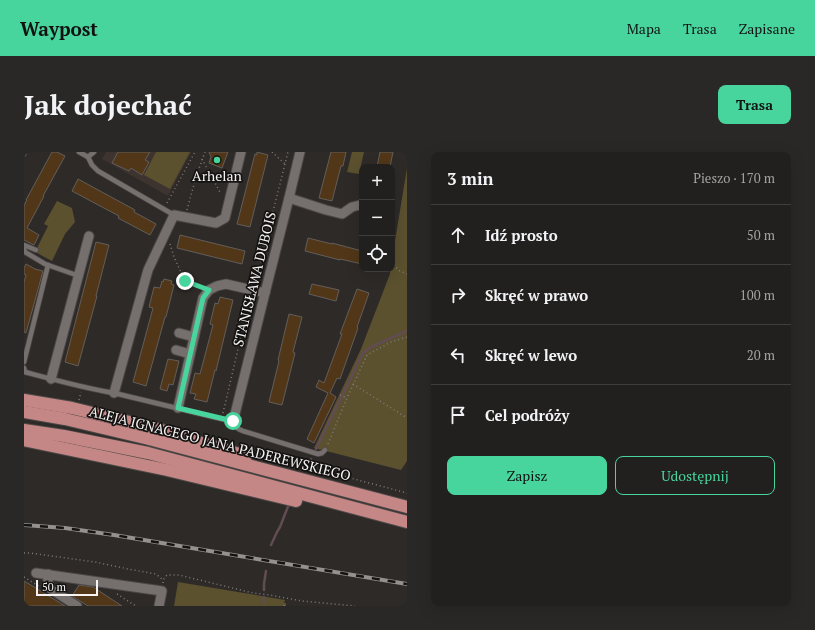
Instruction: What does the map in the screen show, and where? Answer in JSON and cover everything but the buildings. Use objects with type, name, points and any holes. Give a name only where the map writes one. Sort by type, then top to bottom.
[{"type":"main road","points":[[24,400],[72,408],[158,429],[308,474],[333,487]]},
{"type":"main road","name":"ALEJA IGNACEGO JANA PADEREWSKIEGO","points":[[24,412],[65,419],[149,439],[407,507]]},
{"type":"main road","name":"ALEJA IGNACEGO JANA PADEREWSKIEGO","points":[[24,430],[64,436],[148,453],[407,522]]},
{"type":"main road","points":[[24,440],[166,470],[310,504],[348,506]]},
{"type":"street","points":[[114,393],[148,270],[174,215],[216,223],[226,218],[241,152]]},
{"type":"street","name":"STANISŁAWA DUBOIS","points":[[234,417],[290,198],[300,152]]},
{"type":"street","points":[[290,198],[342,214],[352,207],[359,206]]},
{"type":"street","points":[[51,379],[89,236]]},
{"type":"street","points":[[178,408],[203,298],[209,290],[226,284],[265,294]]},
{"type":"street","points":[[179,333],[194,337]]},
{"type":"street","points":[[176,350],[190,354]]},
{"type":"street","points":[[36,573],[162,591],[159,606]]},
{"type":"street","points":[[48,574],[48,584],[51,589],[77,606]]},
{"type":"lane","points":[[79,152],[88,157],[92,165],[98,171],[174,215]]},
{"type":"lane","points":[[88,157],[94,152]]},
{"type":"lane","points":[[24,245],[36,250]]},
{"type":"lane","points":[[24,249],[25,252],[48,265],[79,276]]},
{"type":"lane","points":[[24,362],[48,265]]},
{"type":"lane","points":[[24,368],[25,372],[82,387],[178,408],[234,417],[234,424],[236,428],[243,431],[318,454],[325,450]]},
{"type":"path","points":[[164,209],[195,152]]},
{"type":"path","points":[[186,217],[196,177],[205,152]]},
{"type":"path","points":[[272,152],[285,164]]},
{"type":"path","points":[[202,159],[228,206]]},
{"type":"path","points":[[166,232],[174,257],[185,281],[209,290]]},
{"type":"path","points":[[395,266],[398,270],[407,274]]},
{"type":"path","points":[[325,450],[346,397],[367,354],[391,342],[407,337]]},
{"type":"path","points":[[353,384],[407,418]]},
{"type":"path","points":[[78,404],[82,387]]},
{"type":"path","points":[[340,395],[346,397]]},
{"type":"path","points":[[24,553],[95,562],[156,574],[163,580]]},
{"type":"path","points":[[162,591],[163,580],[167,575],[179,575],[253,593],[302,601],[355,606]]},
{"type":"shaded area","points":[[106,152],[191,152],[168,196],[102,159]]},
{"type":"shaded area","points":[[156,152],[190,152],[170,189],[144,175]]},
{"type":"shaded area","points":[[352,152],[364,152],[361,164],[359,164],[359,174],[347,172]]},
{"type":"shaded area","points":[[407,168],[407,461],[401,470],[314,448],[361,349],[390,272],[395,272],[395,241]]},
{"type":"shaded area","points":[[57,201],[72,208],[75,222],[65,234],[52,261],[35,252],[48,226],[44,224]]},
{"type":"shaded area","points":[[178,582],[285,600],[284,603],[286,603],[286,606],[174,606]]},
{"type":"waterway","points":[[316,449],[363,353],[371,347],[407,331]]},
{"type":"waterway","points":[[309,463],[311,459]]},
{"type":"waterway","points":[[271,545],[289,504]]},
{"type":"waterway","points":[[264,590],[266,571]]},
{"type":"waterway","points":[[264,597],[264,603]]},
{"type":"railway","points":[[24,525],[65,528],[114,535],[407,584]]},
{"type":"place","name":"Arhelan","points":[[217,160]]},
{"type":"route","points":[[185,281],[209,290],[203,298],[178,408],[233,421]]}]
